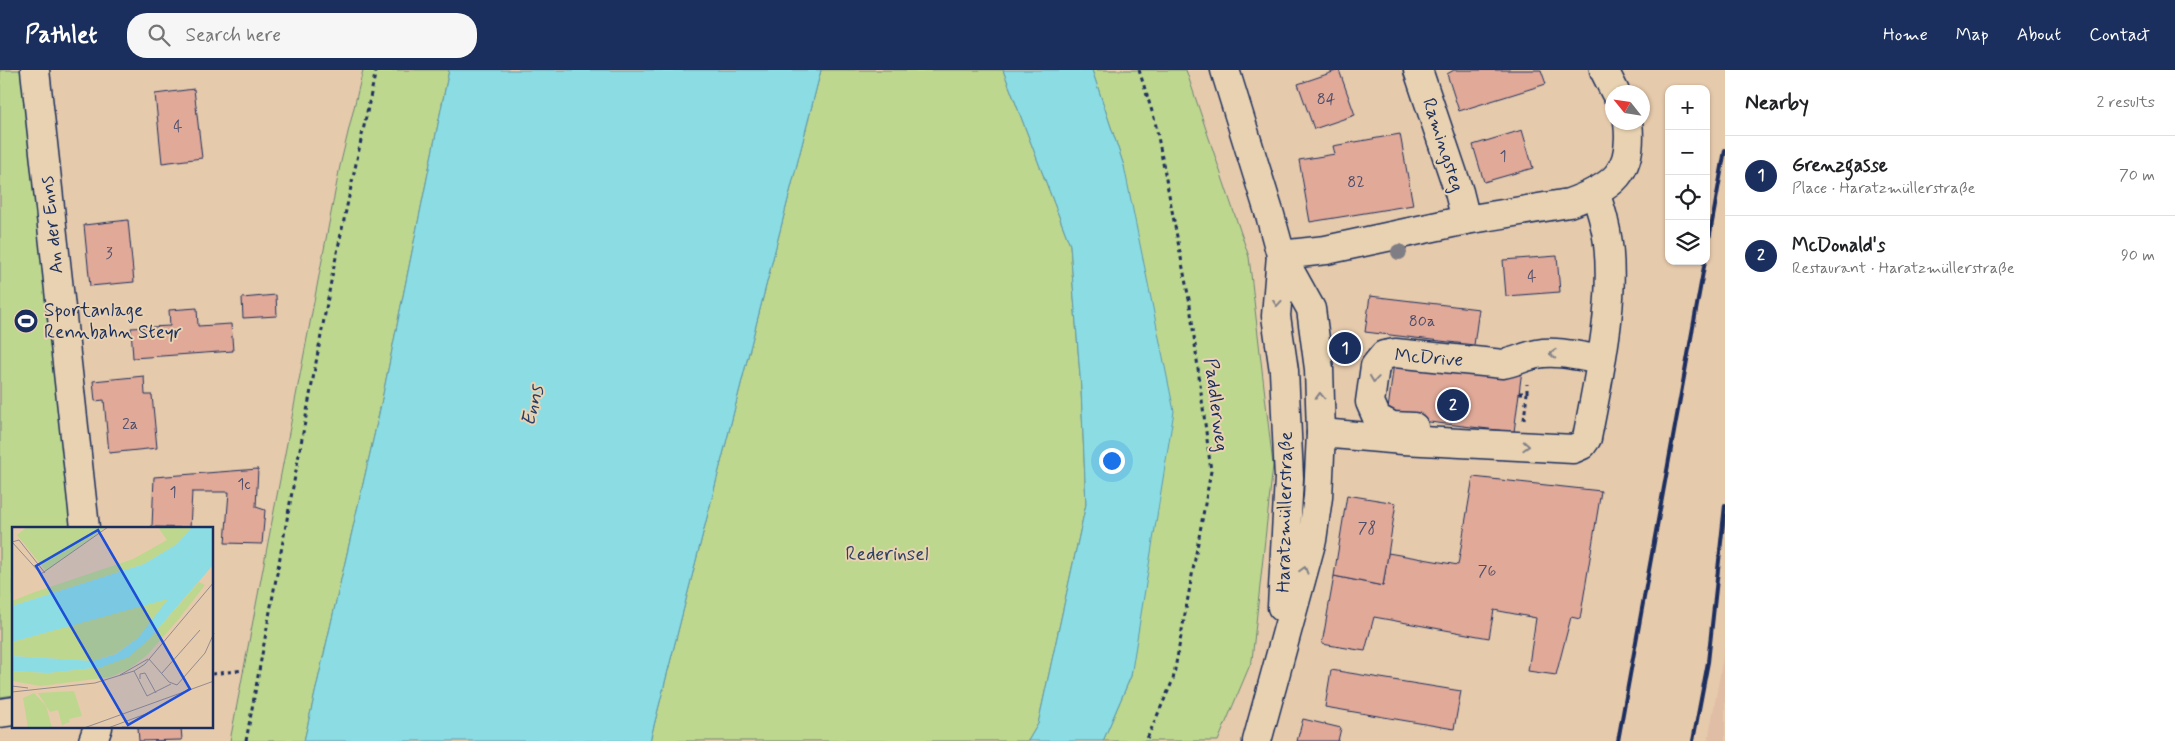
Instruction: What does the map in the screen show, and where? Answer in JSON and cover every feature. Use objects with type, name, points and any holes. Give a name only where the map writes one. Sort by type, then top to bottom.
[{"type":"main road","name":"An der Enns","points":[[35,70],[85,527]]},
{"type":"main road","name":"Haratzmüllerstraße","points":[[1225,70],[1273,224],[1280,255],[1310,309],[1319,369],[1321,433],[1318,497],[1312,540],[1257,741]]},
{"type":"main road","name":"Ramingsteg","points":[[1418,70],[1459,192],[1466,220]]},
{"type":"main road","points":[[1604,70],[1611,85]]},
{"type":"main road","points":[[1280,255],[1326,250],[1466,220],[1569,203],[1595,192],[1620,173],[1630,151],[1629,130]]},
{"type":"main road","points":[[1321,433],[1573,449],[1582,445],[1587,438],[1601,360],[1610,272],[1605,223],[1595,192]]},
{"type":"main road","name":"Haratzmüllerstraße","points":[[1280,255],[1276,316],[1284,371],[1289,478],[1281,650]]},
{"type":"main road","name":"McDrive","points":[[1492,444],[1479,433],[1392,426],[1376,418],[1370,402],[1376,366],[1384,355],[1395,354],[1503,364],[1517,362],[1538,354],[1601,360]]},
{"type":"main road","points":[[93,741],[98,728]]},
{"type":"path","points":[[246,741],[332,276],[376,70]]},
{"type":"path","name":"Paddlerweg","points":[[1139,70],[1155,121],[1190,305],[1211,471],[1173,680],[1146,741]]},
{"type":"path","points":[[214,674],[244,670]]},
{"type":"shaded area","points":[[1725,647],[1725,741],[1708,741]]},
{"type":"green space","name":"Sportanlage Rennbahn Steyr","points":[[0,70],[24,70],[74,527],[12,527],[12,695],[0,697]]},
{"type":"green space","points":[[363,70],[449,70],[379,414],[304,741],[230,741],[340,166]]},
{"type":"green space","name":"Rederinsel","points":[[821,70],[1003,70],[1070,245],[1081,389],[1086,504],[1038,724],[1028,741],[650,741]]},
{"type":"green space","points":[[1092,70],[1186,70],[1249,257],[1273,465],[1252,660],[1218,741],[1103,741],[1131,676],[1124,166]]},
{"type":"water","name":"Enns","points":[[449,70],[821,70],[650,741],[304,741],[379,414]]},
{"type":"water","points":[[1003,70],[1092,70],[1124,166],[1174,411],[1131,676],[1103,741],[1028,741],[1038,724],[1086,504],[1081,389],[1070,245]]},
{"type":"building","points":[[1339,70],[1355,115],[1314,129],[1298,84]]},
{"type":"building","points":[[1454,70],[1541,70],[1546,84],[1459,111],[1447,74]]},
{"type":"building","points":[[194,89],[202,158],[162,163],[155,94]]},
{"type":"building","points":[[1522,130],[1533,168],[1484,182],[1473,145]]},
{"type":"building","points":[[1400,134],[1413,205],[1310,222],[1299,160],[1335,154],[1333,146]]},
{"type":"building","points":[[128,220],[134,282],[90,286],[84,225]]},
{"type":"building","points":[[1557,256],[1560,292],[1506,296],[1503,260]]},
{"type":"building","points":[[276,295],[277,316],[243,318],[242,298]]},
{"type":"building","points":[[1370,296],[1479,309],[1474,345],[1365,332]]},
{"type":"building","points":[[197,308],[198,326],[231,324],[233,351],[133,358],[131,328],[170,326],[169,310]]},
{"type":"building","points":[[1347,339],[1350,357],[1343,358],[1341,340]]},
{"type":"building","points":[[1395,355],[1522,370],[1514,432],[1387,417]]},
{"type":"building","points":[[144,376],[145,395],[152,395],[157,448],[109,453],[104,400],[95,401],[93,381]]},
{"type":"building","points":[[258,469],[256,507],[265,510],[262,544],[225,543],[229,492],[192,492],[190,527],[152,527],[154,477]]},
{"type":"building","points":[[1473,477],[1601,491],[1580,619],[1571,617],[1556,675],[1528,671],[1536,618],[1494,610],[1489,638],[1374,617],[1365,651],[1322,644],[1334,576],[1383,586],[1388,553],[1458,565]]},
{"type":"building","points":[[1347,495],[1396,503],[1383,586],[1334,576]]},
{"type":"building","points":[[1331,670],[1461,691],[1454,729],[1325,707]]},
{"type":"building","points":[[1303,719],[1341,728],[1338,741],[1297,741]]},
{"type":"building","points":[[138,728],[181,728],[182,740],[139,741]]},
{"type":"railway","points":[[1710,234],[1725,150]]},
{"type":"railway","points":[[1618,741],[1704,265]]},
{"type":"railway","points":[[1693,741],[1708,662],[1725,505]]},
{"type":"place","name":"Sportanlage Rennbahn Steyr","points":[[26,321]]},
{"type":"place","name":"Grenzgasse","points":[[1345,348]]},
{"type":"place","name":"McDonald's","points":[[1453,405]]}]
